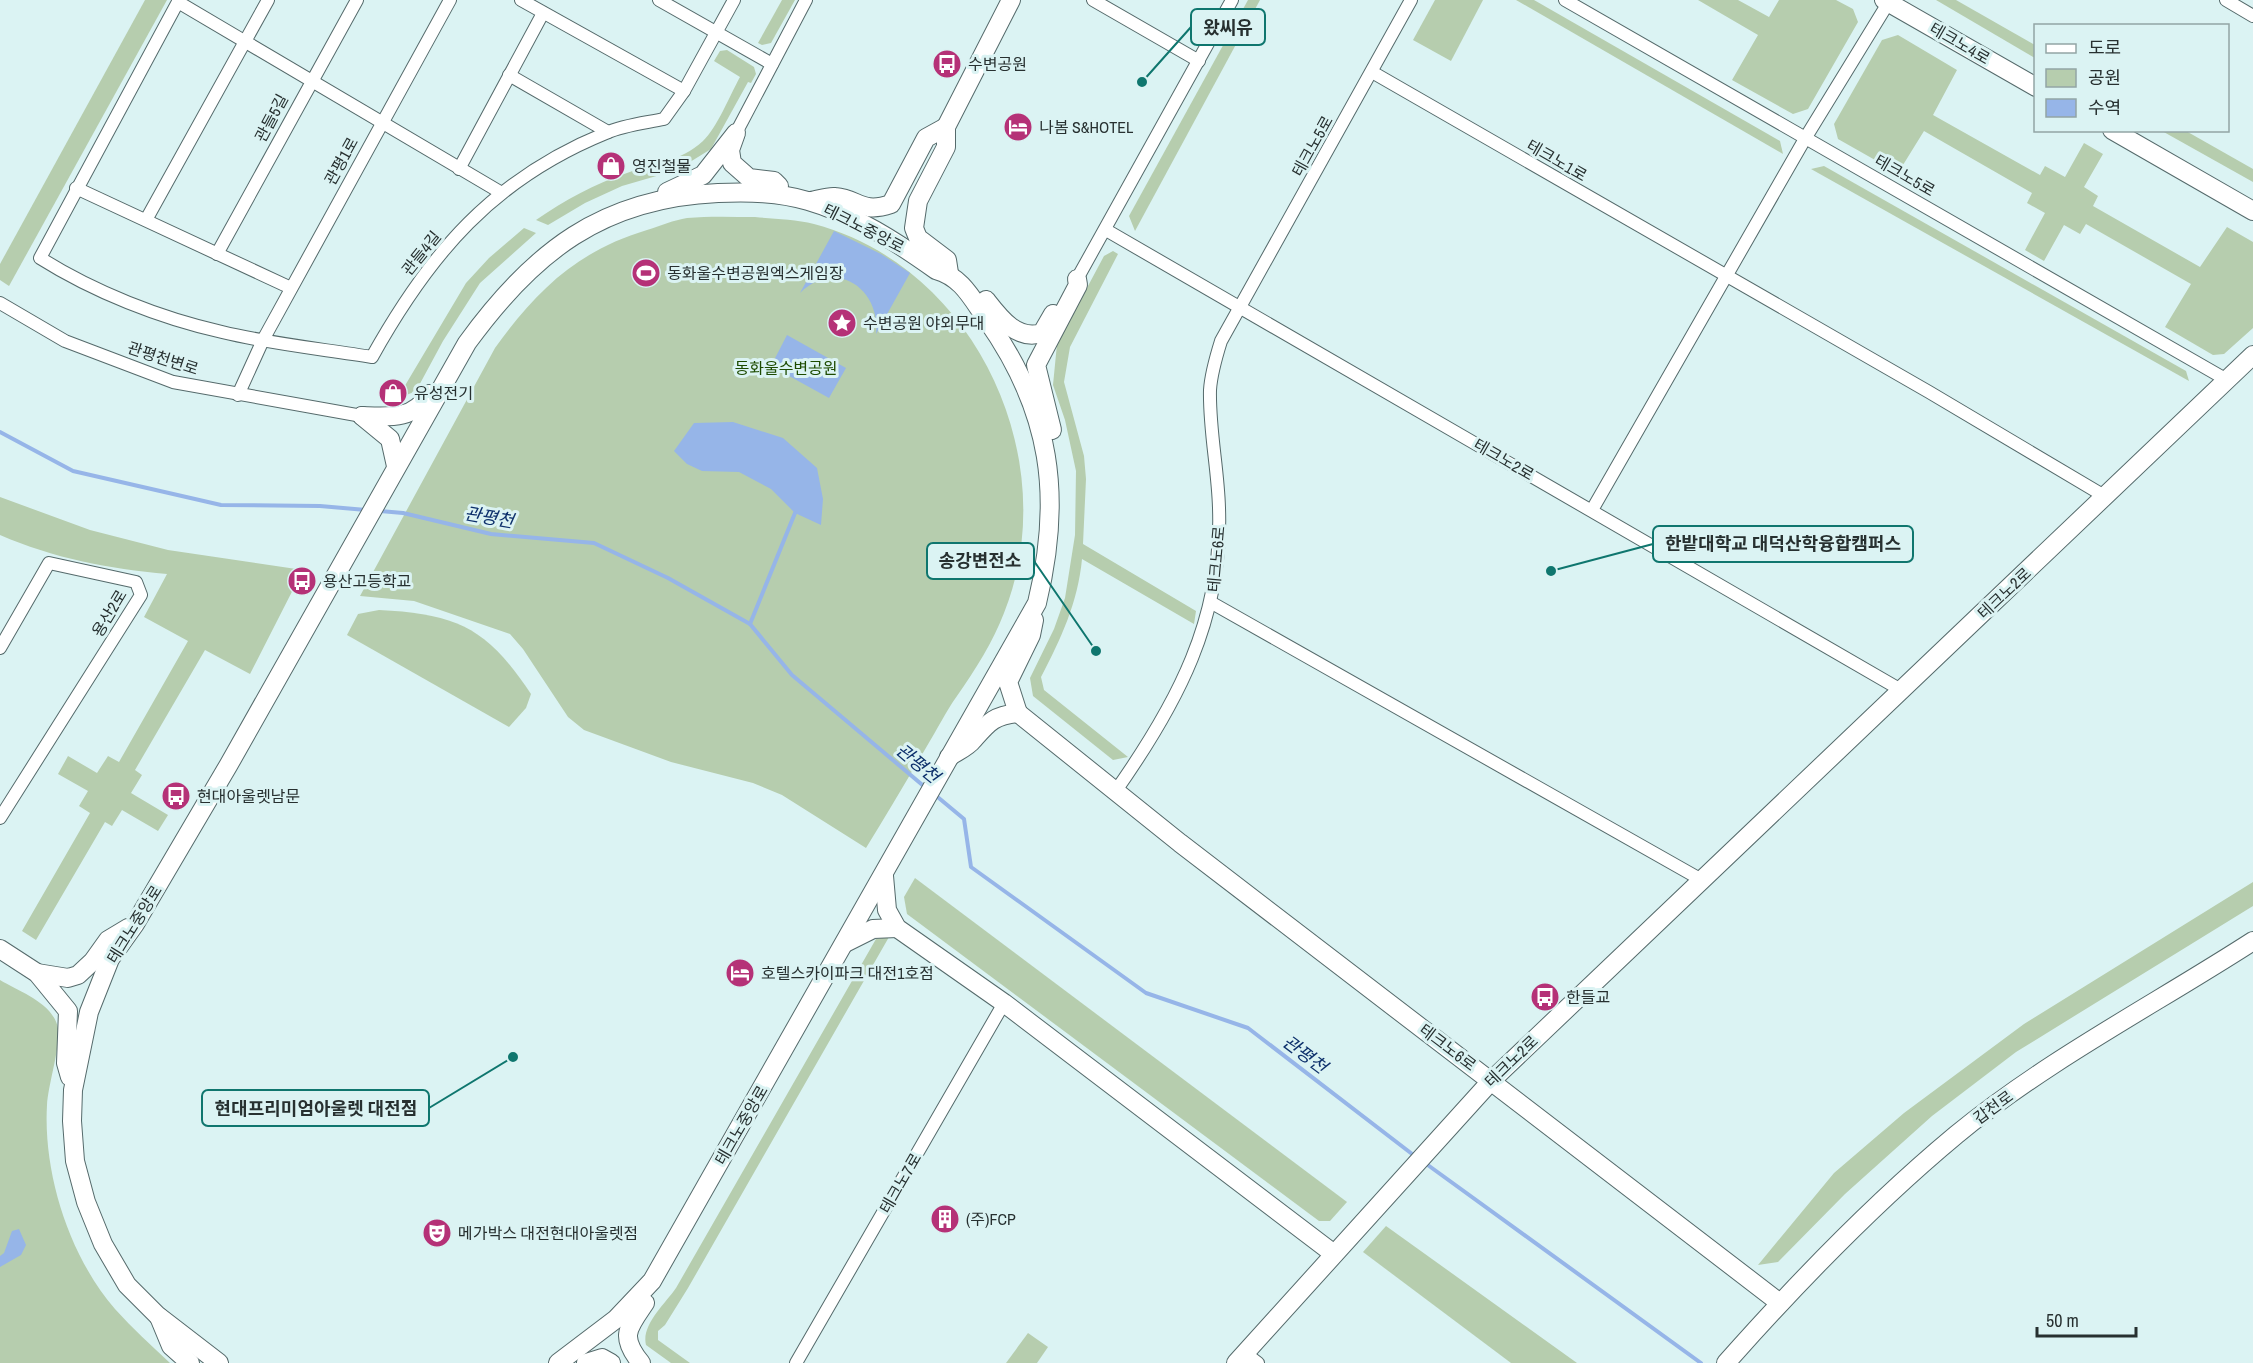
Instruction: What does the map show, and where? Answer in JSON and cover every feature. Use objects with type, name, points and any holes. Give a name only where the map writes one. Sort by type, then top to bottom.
[{"type":"main road","points":[[949,273],[947,260],[918,238],[914,228],[918,201],[946,147],[946,127],[1011,0]]},
{"type":"main road","name":"테크노4로","points":[[1887,1],[2034,86]]},
{"type":"main road","points":[[811,201],[834,197],[862,207],[876,209],[891,204],[926,138],[946,127]]},
{"type":"main road","points":[[2115,132],[2253,211]]},
{"type":"main road","points":[[736,133],[730,150],[732,163],[749,178],[774,181],[789,196]]},
{"type":"main road","points":[[639,206],[703,175],[736,133]]},
{"type":"main road","name":"테크노중앙로","points":[[219,1363],[158,1316],[127,1285],[103,1245],[86,1202],[75,1161],[73,1090],[88,1012],[110,959],[135,924],[334,579],[398,455],[444,384],[467,343],[518,279],[583,229],[613,214],[639,206],[688,195],[761,192],[789,196],[811,201],[861,224],[936,270],[949,273],[966,287],[1013,361],[1042,434],[1051,478],[1045,569],[1037,603],[973,711],[888,868],[652,1281],[616,1319],[558,1363]]},
{"type":"main road","points":[[966,287],[985,299],[1010,327],[1032,336],[1042,333],[1069,285],[1077,279],[1078,285],[1036,365],[1057,452],[1051,478]]},
{"type":"main road","name":"테크노2로","points":[[1246,1360],[1334,1254],[1492,1080],[1700,879],[2106,497],[2253,355]]},
{"type":"main road","points":[[363,416],[409,415],[425,402],[434,386],[444,384]]},
{"type":"main road","points":[[363,416],[390,439],[398,455]]},
{"type":"main road","points":[[947,758],[972,742],[981,728],[990,721],[1003,715],[1018,713],[1008,682],[1031,635],[1037,603]]},
{"type":"main road","name":"테크노6로","points":[[1018,713],[1115,792],[1780,1302]]},
{"type":"main road","points":[[888,868],[887,910],[897,928],[1004,1003],[1114,1085],[1334,1254]]},
{"type":"main road","points":[[37,973],[68,978],[78,975],[93,961],[108,940],[135,924]]},
{"type":"main road","points":[[845,943],[873,929],[897,928]]},
{"type":"main road","name":"갑천로","points":[[1726,1363],[1780,1302],[1905,1180],[1957,1134],[2040,1073],[2253,940]]},
{"type":"main road","points":[[0,949],[37,973],[68,1011],[66,1063],[73,1090]]},
{"type":"main road","points":[[641,1363],[630,1350],[626,1335],[632,1320],[645,1304],[652,1281]]},
{"type":"main road","points":[[158,1316],[171,1346],[190,1363]]},
{"type":"main road","points":[[586,1363],[602,1358],[611,1363]]},
{"type":"street","points":[[146,220],[268,0]]},
{"type":"street","name":"관들5길","points":[[217,254],[310,80],[357,0]]},
{"type":"street","name":"관평1로","points":[[238,394],[263,340],[450,0]]},
{"type":"street","points":[[521,0],[684,91]]},
{"type":"street","points":[[658,0],[772,64]]},
{"type":"street","name":"관들4길","points":[[263,340],[372,357],[428,268],[500,192],[533,169],[608,132],[664,119],[684,91],[734,0]]},
{"type":"street","points":[[736,133],[806,0]]},
{"type":"street","points":[[1093,0],[1199,61]]},
{"type":"street","points":[[1077,279],[1232,0]]},
{"type":"street","name":"테크노5로","points":[[1239,307],[1411,0]]},
{"type":"street","name":"테크노5로","points":[[1565,0],[2227,380]]},
{"type":"street","points":[[263,340],[183,322],[119,297],[40,258],[178,1],[500,192]]},
{"type":"street","points":[[1592,510],[1806,137],[1887,1]]},
{"type":"street","points":[[2231,3],[2253,16]]},
{"type":"street","points":[[459,169],[543,14]]},
{"type":"street","name":"테크노1로","points":[[1372,72],[1929,392],[2106,497]]},
{"type":"street","points":[[509,75],[608,132]]},
{"type":"street","points":[[76,188],[291,288]]},
{"type":"street","name":"테크노2로","points":[[1106,230],[1902,690]]},
{"type":"street","name":"관평천변로","points":[[0,303],[80,347],[173,382],[363,416]]},
{"type":"street","name":"테크노6로","points":[[1115,792],[1177,693],[1197,649],[1212,603],[1220,534],[1210,390],[1221,341],[1239,307]]},
{"type":"street","name":"용산2로","points":[[0,648],[50,563],[136,582],[141,595],[0,818]]},
{"type":"street","points":[[1212,603],[1700,879]]},
{"type":"street","name":"테크노7로","points":[[796,1363],[1004,1003]]},
{"type":"green space","points":[[145,0],[167,0],[9,286],[0,280],[0,264]]},
{"type":"green space","points":[[782,0],[795,0],[771,43],[762,45],[758,43]]},
{"type":"green space","points":[[1248,0],[1260,0],[1135,231],[1129,216]]},
{"type":"green space","points":[[1435,0],[1483,0],[1451,61],[1413,40]]},
{"type":"green space","points":[[1516,0],[1534,0],[1780,141],[1783,154]]},
{"type":"green space","points":[[1698,0],[1738,0],[1769,17],[1779,0],[1836,0],[1853,9],[1858,22],[1808,109],[1793,114],[1732,80],[1758,35]]},
{"type":"green space","points":[[1936,0],[1956,0],[2034,44],[2034,57]]},
{"type":"green space","points":[[1898,35],[1957,70],[1933,115],[2040,175],[2045,166],[2065,177],[2084,143],[2103,154],[2084,187],[2098,196],[2093,206],[2200,267],[2227,227],[2253,242],[2253,328],[2224,354],[2213,355],[2165,327],[2191,284],[2086,224],[2080,234],[2064,225],[2044,261],[2025,250],[2045,213],[2027,203],[2032,193],[1924,131],[1898,173],[1838,139],[1834,124],[1882,40]]},
{"type":"green space","points":[[727,50],[754,67],[756,74],[751,83],[748,82],[711,149],[677,170],[622,186],[585,203],[548,225],[536,220],[591,187],[676,158],[703,141],[718,120],[740,77],[714,61],[720,51]]},
{"type":"green space","points":[[2164,132],[2188,132],[2253,169],[2253,182]]},
{"type":"green space","points":[[1824,166],[2186,371],[2189,381],[1811,169]]},
{"type":"green space","name":"동화울수변공원","points":[[755,217],[814,224],[871,247],[921,281],[961,326],[993,377],[1013,434],[1023,494],[1020,554],[1004,613],[983,656],[949,708],[866,848],[782,795],[753,783],[671,762],[584,730],[568,717],[523,649],[510,634],[414,601],[360,596],[495,348],[543,291],[579,261],[600,249],[647,230],[687,218]]},
{"type":"green space","points":[[524,228],[536,233],[480,283],[443,341],[416,391],[397,399],[466,283],[489,258]]},
{"type":"green space","points":[[1113,251],[1118,254],[1070,347],[1064,382],[1084,456],[1086,479],[1083,544],[1196,611],[1194,624],[1082,559],[1077,590],[1068,620],[1041,677],[1044,690],[1128,757],[1113,760],[1033,696],[1030,678],[1054,629],[1065,598],[1075,535],[1076,471],[1065,420],[1053,385],[1057,344],[1104,256]]},
{"type":"green space","points":[[0,497],[90,530],[168,550],[303,570],[250,674],[205,650],[135,770],[142,775],[131,793],[168,815],[158,831],[122,810],[112,826],[105,822],[36,940],[22,931],[90,813],[79,806],[88,791],[58,774],[68,756],[97,773],[108,756],[119,762],[188,641],[144,617],[167,574],[82,561],[40,550],[0,535]]},
{"type":"green space","points":[[379,610],[406,612],[450,621],[484,639],[500,654],[531,694],[526,708],[509,727],[347,635],[358,614]]},
{"type":"green space","points":[[915,878],[1347,1202],[1330,1221],[1319,1221],[907,914],[904,897]]},
{"type":"green space","points":[[2253,882],[2253,906],[2016,1052],[1932,1116],[1845,1194],[1778,1262],[1758,1265],[1834,1173],[1904,1113],[2024,1024]]},
{"type":"green space","points":[[889,937],[688,1288],[665,1325],[658,1331],[658,1340],[690,1363],[671,1363],[646,1345],[645,1337],[650,1322],[676,1288],[876,939]]},
{"type":"green space","points":[[0,980],[43,1005],[55,1019],[58,1028],[58,1044],[47,1105],[47,1131],[49,1158],[55,1185],[72,1239],[84,1264],[115,1309],[170,1363],[0,1363]]},
{"type":"green space","points":[[1386,1226],[1577,1363],[1511,1363],[1363,1252]]},
{"type":"green space","points":[[1028,1333],[1048,1347],[1037,1363],[1006,1363]]},
{"type":"water","points":[[834,231],[881,254],[910,273],[876,334],[876,318],[871,303],[853,283],[841,278],[827,278],[814,283],[800,293]]},
{"type":"water","points":[[787,335],[846,368],[829,398],[771,366]]},
{"type":"water","points":[[733,422],[783,438],[817,468],[823,499],[821,525],[795,513],[771,489],[739,472],[702,471],[687,464],[674,451],[694,423]]},
{"type":"water","points":[[19,1229],[26,1245],[21,1255],[0,1267],[0,1256],[4,1253],[12,1231]]},
{"type":"waterway","name":"관평천","points":[[0,432],[73,471],[221,505],[320,506],[366,510]]},
{"type":"waterway","name":"관평천","points":[[380,511],[403,513],[491,534],[594,543],[668,578],[750,624],[792,675],[926,788]]},
{"type":"waterway","points":[[750,624],[795,513]]},
{"type":"waterway","name":"관평천","points":[[934,794],[964,819],[971,867],[1146,993],[1248,1028],[1416,1157]]},
{"type":"waterway","name":"관평천","points":[[1425,1163],[1701,1363]]},
{"type":"place","name":"수변공원","points":[[947,64]]},
{"type":"place","name":"왔씨유","points":[[1142,82]]},
{"type":"place","name":"나봄 S&HOTEL","points":[[1018,127]]},
{"type":"place","name":"영진철물","points":[[611,166]]},
{"type":"place","name":"동화울수변공원엑스게임장","points":[[646,273]]},
{"type":"place","name":"수변공원 야외무대","points":[[842,323]]},
{"type":"place","name":"유성전기","points":[[393,393]]},
{"type":"place","name":"한밭대학교 대덕산학융합캠퍼스","points":[[1551,571]]},
{"type":"place","name":"용산고등학교","points":[[302,581]]},
{"type":"place","name":"송강변전소","points":[[1096,651]]},
{"type":"place","name":"현대아울렛남문","points":[[176,796]]},
{"type":"place","name":"호텔스카이파크 대전1호점","points":[[740,973]]},
{"type":"place","name":"한들교","points":[[1545,997]]},
{"type":"place","name":"현대프리미엄아울렛 대전점","points":[[513,1057]]},
{"type":"place","name":"(주)FCP","points":[[945,1219]]},
{"type":"place","name":"메가박스 대전현대아울렛점","points":[[437,1233]]}]
